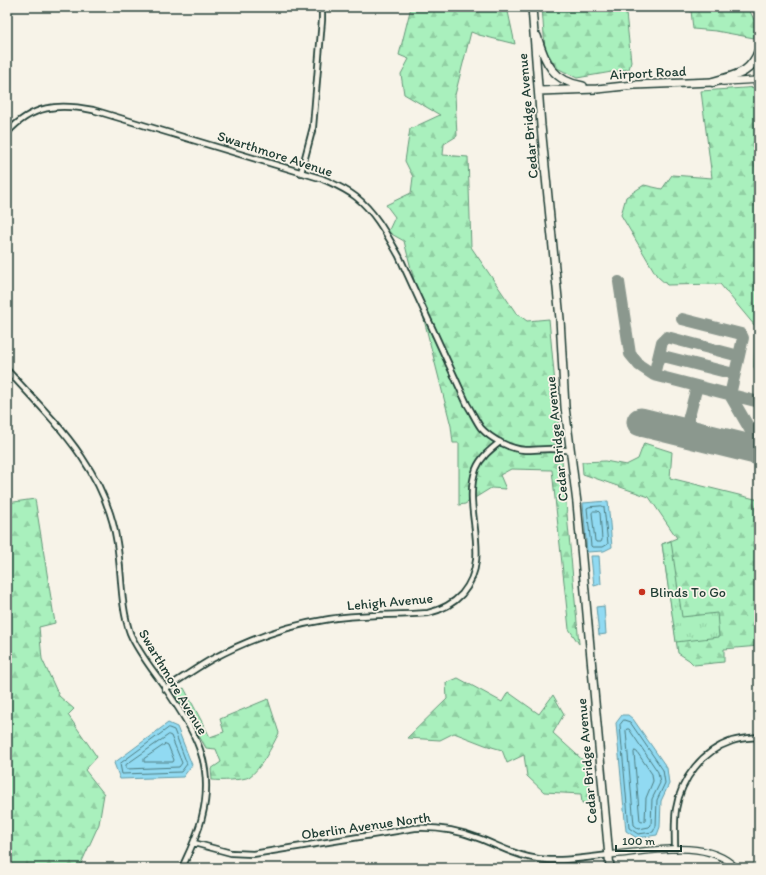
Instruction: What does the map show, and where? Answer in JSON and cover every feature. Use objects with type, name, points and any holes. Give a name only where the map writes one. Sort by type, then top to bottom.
[{"type":"highway","points":[[713,82],[738,75],[750,68],[759,51]]},
{"type":"main road","name":"Cedar Bridge Avenue","points":[[532,7],[532,22],[560,319],[565,407],[577,503],[610,868]]},
{"type":"main road","points":[[532,22],[544,59],[554,72],[575,85],[597,88]]},
{"type":"main road","name":"Airport Road","points":[[539,91],[713,82]]},
{"type":"street","points":[[301,173],[313,127],[322,7]]},
{"type":"street","name":"Airport Road","points":[[713,82],[759,80]]},
{"type":"street","name":"Swarthmore Avenue","points":[[7,133],[13,126],[33,113],[60,106],[74,106],[93,110],[323,179],[356,197],[366,206],[380,224],[399,256],[467,404],[480,426],[486,433],[500,442],[523,450],[560,448],[570,451]]},
{"type":"street","name":"Swarthmore Avenue","points":[[7,370],[68,437],[93,474],[106,501],[115,532],[124,607],[129,630],[134,642],[193,733],[203,755],[206,778],[205,802],[202,818],[194,842],[182,868]]},
{"type":"street","name":"Lehigh Avenue","points":[[165,689],[210,660],[228,651],[279,631],[340,617],[428,613],[439,611],[452,603],[473,578],[476,568],[477,551],[472,489],[476,469],[487,452],[500,442]]},
{"type":"street","points":[[675,849],[676,811],[684,784],[690,774],[705,757],[722,745],[740,739],[759,737]]},
{"type":"street","name":"Oberlin Avenue North","points":[[194,842],[221,852],[246,854],[415,828],[434,827],[462,832],[520,855],[541,860],[572,859],[609,855]]},
{"type":"street","points":[[609,855],[675,849],[692,849],[707,851],[728,861],[736,868]]},
{"type":"green space","points":[[411,7],[507,7],[515,44],[471,32],[455,95],[457,136],[444,144],[443,155],[468,157],[471,247],[516,313],[527,321],[549,319],[579,644],[569,629],[552,470],[511,469],[500,475],[506,489],[491,488],[465,504],[459,505],[459,443],[453,443],[451,426],[404,241],[388,232],[395,217],[386,205],[411,193],[413,177],[405,161],[410,129],[440,115],[404,94],[401,74],[409,59],[399,55]]},
{"type":"green space","points":[[542,7],[604,7],[605,11],[626,13],[631,62],[629,69],[577,78],[557,68],[545,49]]},
{"type":"green space","points":[[687,7],[738,7],[741,10],[742,7],[748,7],[755,22],[754,38],[716,31],[693,29],[691,10]]},
{"type":"green space","points":[[759,87],[759,377],[754,367],[755,326],[720,284],[667,285],[657,276],[621,215],[626,197],[644,185],[662,189],[672,175],[712,178],[701,91]]},
{"type":"green space","points":[[644,443],[672,452],[670,478],[759,500],[759,646],[724,649],[724,662],[694,665],[678,653],[662,544],[677,538],[649,497],[583,474],[582,462],[605,461],[626,465],[638,459]]},
{"type":"green space","points":[[35,499],[55,623],[39,627],[42,659],[59,696],[74,709],[68,715],[97,757],[85,770],[104,794],[99,824],[79,868],[7,868],[7,503]]},
{"type":"green space","points":[[671,541],[682,617],[717,613],[719,637],[676,642],[662,544]]},
{"type":"green space","points":[[458,678],[502,702],[508,692],[539,714],[553,695],[564,714],[553,733],[587,764],[591,802],[582,803],[581,794],[544,792],[527,776],[524,755],[507,763],[502,750],[454,733],[440,740],[407,738],[447,699],[446,683]]},
{"type":"green space","points":[[184,688],[210,737],[224,732],[220,719],[268,699],[279,733],[270,751],[258,769],[249,777],[231,780],[212,780],[211,769],[221,762],[216,749],[206,748],[174,693]]},
{"type":"water","points":[[608,501],[612,547],[604,551],[587,552],[583,503]]},
{"type":"water","points":[[591,556],[599,556],[601,584],[594,586]]},
{"type":"water","points":[[604,606],[606,634],[599,635],[596,607]]},
{"type":"water","points":[[622,715],[628,715],[633,719],[667,768],[669,784],[661,801],[660,827],[657,835],[637,838],[626,831],[616,723]]},
{"type":"water","points":[[168,723],[177,727],[192,765],[183,777],[120,779],[114,763]]},
{"type":"taxiway","points":[[619,282],[630,354],[639,365],[654,375],[759,402]]},
{"type":"taxiway","points":[[682,319],[741,334],[743,338],[730,395],[759,445]]},
{"type":"taxiway","points":[[654,375],[662,342],[667,337],[739,356]]},
{"type":"taxiway","points":[[659,355],[734,374]]},
{"type":"taxiway","points":[[690,434],[686,428],[697,386]]},
{"type":"runway","points":[[641,422],[759,451]]},
{"type":"place","name":"Blinds To Go","points":[[642,592]]}]
